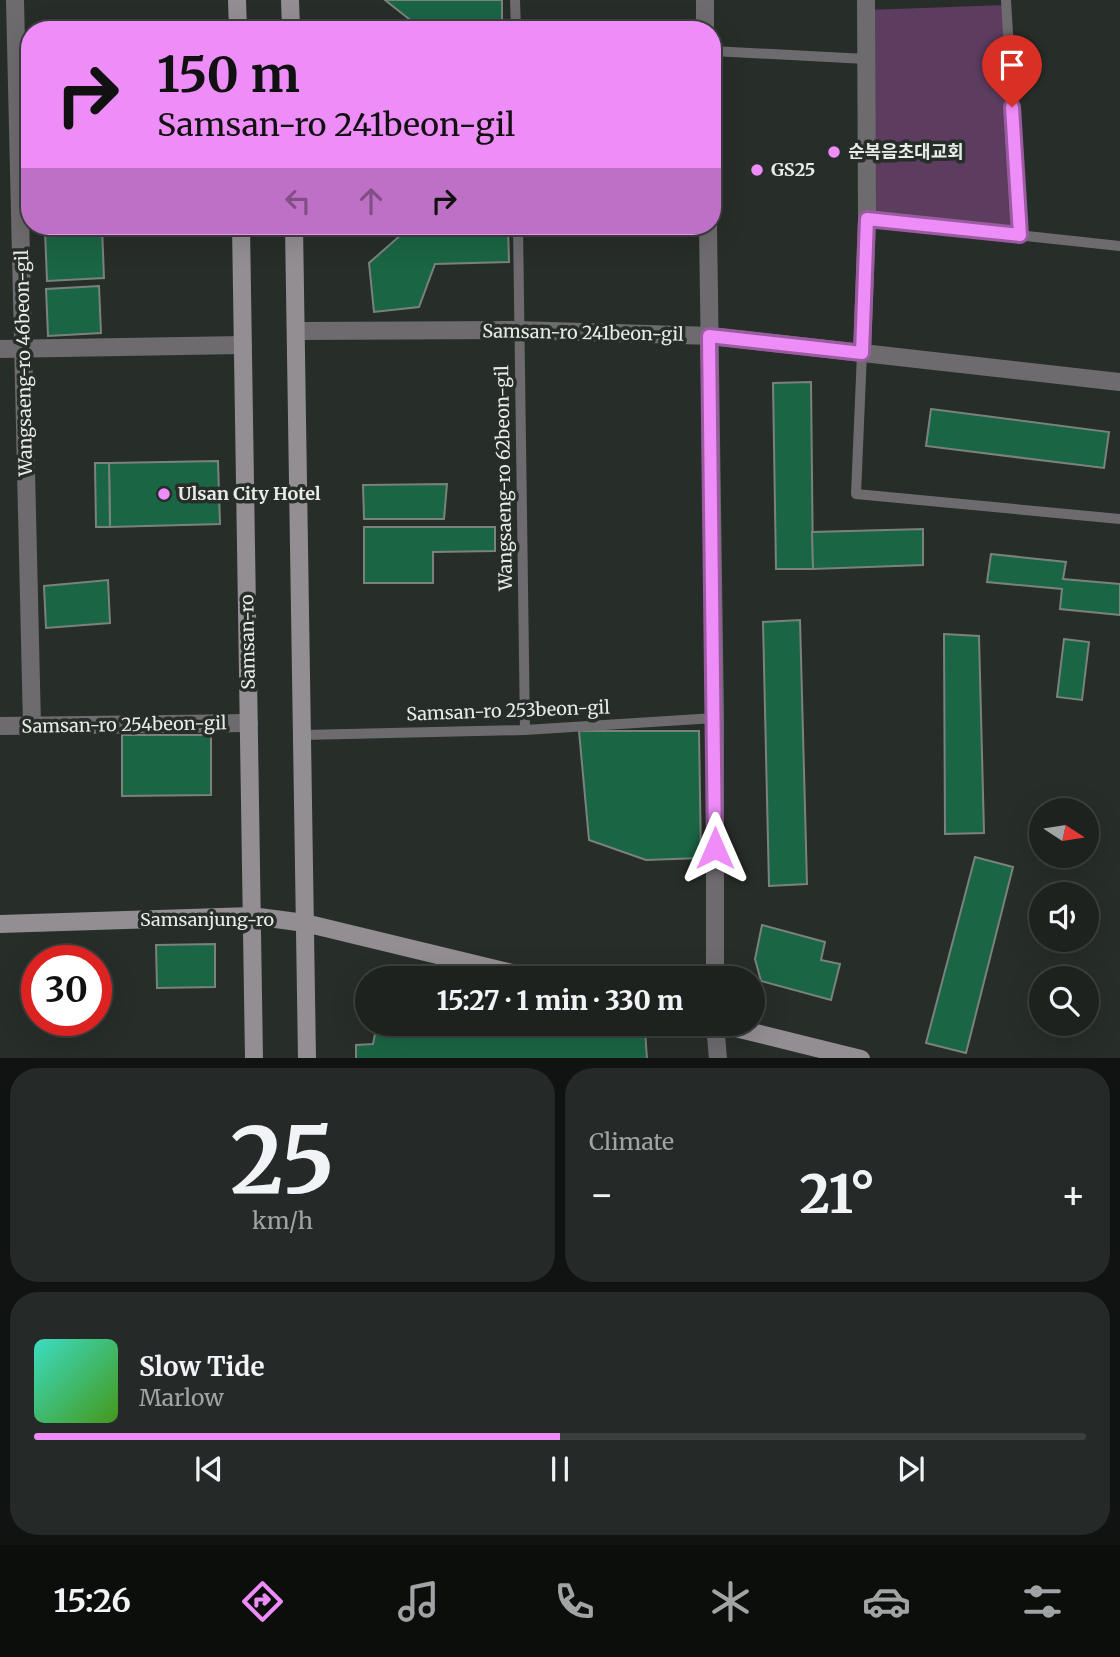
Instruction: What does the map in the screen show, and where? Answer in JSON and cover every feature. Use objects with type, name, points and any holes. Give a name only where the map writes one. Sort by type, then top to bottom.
[{"type":"main road","points":[[237,0],[238,21]]},
{"type":"main road","points":[[290,0],[291,21]]},
{"type":"main road","name":"Samsan-ro","points":[[241,235],[254,1058]]},
{"type":"main road","points":[[294,235],[307,1058]]},
{"type":"main road","name":"Samsanjung-ro","points":[[0,924],[252,916],[305,923],[483,966]]},
{"type":"main road","points":[[765,1036],[857,1058]]},
{"type":"street","name":"Wangsaeng-ro 46beon-gil","points":[[15,0],[21,233]]},
{"type":"street","points":[[705,0],[705,21]]},
{"type":"street","points":[[862,353],[867,219],[866,0]]},
{"type":"street","name":"Wangsaeng-ro 46beon-gil","points":[[21,235],[32,726]]},
{"type":"street","points":[[708,235],[715,718],[715,966]]},
{"type":"street","name":"Samsan-ro 241beon-gil","points":[[296,331],[519,330],[709,336],[1120,382]]},
{"type":"street","points":[[0,349],[243,345]]},
{"type":"street","name":"Samsan-ro 254beon-gil","points":[[0,726],[249,723]]},
{"type":"street","points":[[717,1036],[718,1058]]},
{"type":"lane","points":[[516,0],[516,21]]},
{"type":"lane","points":[[1006,0],[1020,235]]},
{"type":"lane","points":[[721,51],[866,59]]},
{"type":"lane","points":[[867,219],[1120,246]]},
{"type":"lane","name":"Wangsaeng-ro 62beon-gil","points":[[518,235],[525,730]]},
{"type":"lane","points":[[862,353],[856,494],[1120,519]]},
{"type":"lane","name":"Samsan-ro 253beon-gil","points":[[303,735],[525,730],[715,718]]},
{"type":"shaded area","points":[[1006,5],[1020,235],[867,219],[866,10]]},
{"type":"building","points":[[385,0],[502,0],[502,21],[411,21]]},
{"type":"building","points":[[45,235],[102,235],[104,278],[47,281]]},
{"type":"building","points":[[401,235],[508,235],[509,262],[435,264],[419,307],[374,312],[369,263]]},
{"type":"building","points":[[99,286],[101,333],[48,336],[46,289]]},
{"type":"building","points":[[811,382],[813,569],[776,569],[773,383]]},
{"type":"building","points":[[931,409],[1109,432],[1104,468],[926,446]]},
{"type":"building","name":"Ulsan City Hotel","points":[[218,461],[220,524],[110,527],[109,463]]},
{"type":"building","points":[[95,463],[109,463],[110,527],[96,527]]},
{"type":"building","points":[[447,484],[444,519],[364,519],[363,485]]},
{"type":"building","points":[[364,527],[495,527],[495,551],[433,552],[433,583],[364,583]]},
{"type":"building","points":[[923,529],[923,565],[813,569],[812,532]]},
{"type":"building","points":[[991,554],[1066,562],[1063,579],[1120,584],[1120,615],[1060,609],[1062,589],[987,582]]},
{"type":"building","points":[[108,580],[110,623],[46,628],[44,586]]},
{"type":"building","points":[[800,620],[807,884],[769,886],[763,622]]},
{"type":"building","points":[[944,634],[979,636],[984,833],[945,834]]},
{"type":"building","points":[[1064,639],[1089,642],[1082,700],[1057,697]]},
{"type":"building","points":[[579,731],[699,731],[701,858],[646,860],[589,840]]},
{"type":"building","points":[[122,735],[211,735],[211,795],[122,796]]},
{"type":"building","points":[[975,857],[1013,867],[966,1053],[926,1043]]},
{"type":"building","points":[[762,925],[825,942],[821,960],[840,964],[831,1000],[765,982],[765,966],[757,966],[755,959]]},
{"type":"building","points":[[215,944],[215,987],[157,988],[156,945]]},
{"type":"building","points":[[375,1036],[645,1036],[647,1058],[356,1058],[356,1045],[373,1044]]},
{"type":"place","name":"순복음초대교회","points":[[834,152]]},
{"type":"place","name":"GS25","points":[[757,170]]},
{"type":"place","name":"Ulsan City Hotel","points":[[164,494]]},
{"type":"route","points":[[715,848],[709,336],[862,353],[867,219],[1020,235],[1012,107]]}]
